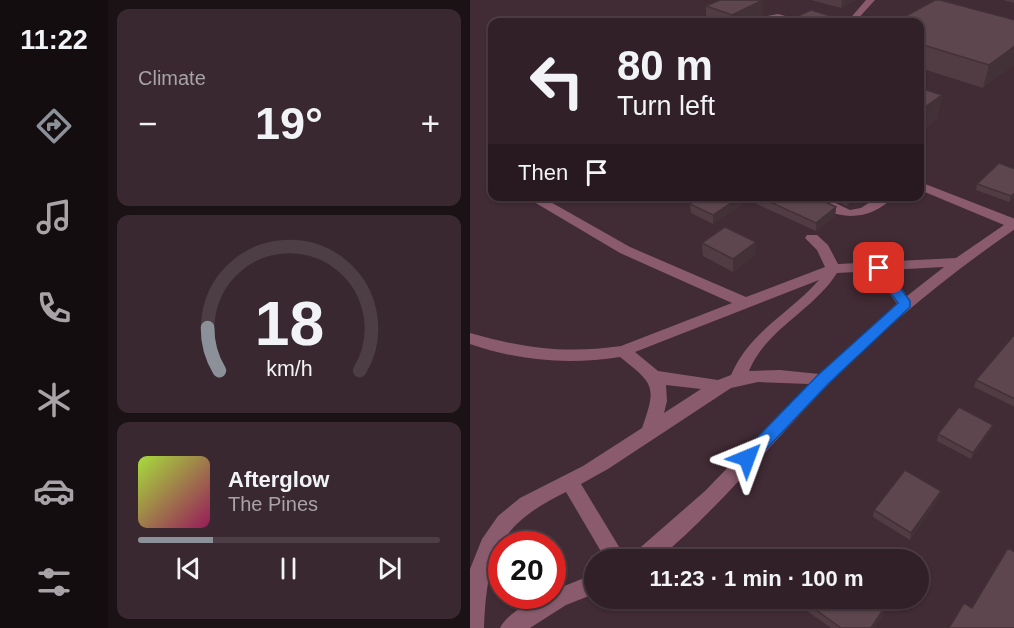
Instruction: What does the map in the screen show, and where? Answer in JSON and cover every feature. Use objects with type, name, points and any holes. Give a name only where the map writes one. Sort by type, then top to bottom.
[{"type":"street","points":[[855,18],[871,0]]},
{"type":"street","points":[[763,18],[778,15],[789,18]]},
{"type":"street","points":[[924,188],[1014,224]]},
{"type":"street","points":[[539,201],[625,250],[746,303]]},
{"type":"street","points":[[820,201],[847,214],[857,215],[872,209],[882,201]]},
{"type":"street","points":[[655,549],[672,536],[823,380],[905,304],[1014,224]]},
{"type":"street","points":[[812,238],[823,248],[833,269]]},
{"type":"street","points":[[470,338],[525,354],[606,354],[623,351],[833,269],[962,262]]},
{"type":"street","points":[[879,268],[905,304]]},
{"type":"street","points":[[473,628],[483,557],[505,521],[532,501],[602,464],[650,429],[729,382],[749,354],[826,282],[833,269]]},
{"type":"street","points":[[623,351],[655,377],[660,386],[660,397],[650,429]]},
{"type":"street","points":[[655,377],[729,382],[771,377],[823,380]]},
{"type":"street","points":[[570,482],[610,549]]},
{"type":"street","points":[[511,628],[559,598],[584,588]]},
{"type":"building","points":[[720,0],[763,0],[732,15],[706,6]]},
{"type":"building","points":[[935,0],[940,0],[1015,20],[1015,46],[989,65],[924,45],[924,18],[902,18]]},
{"type":"building","points":[[811,10],[837,18],[794,18]]},
{"type":"building","points":[[924,89],[942,95],[924,108]]},
{"type":"building","points":[[999,163],[1015,169],[1015,193],[1011,196],[977,184]]},
{"type":"building","points":[[694,201],[734,201],[713,215],[690,204]]},
{"type":"building","points":[[768,201],[823,201],[836,207],[816,223]]},
{"type":"building","points":[[725,227],[756,242],[733,259],[702,243]]},
{"type":"building","points":[[1015,334],[1015,399],[976,380]]},
{"type":"building","points":[[959,407],[993,425],[973,453],[938,434]]},
{"type":"building","points":[[905,470],[941,491],[911,533],[874,510]]},
{"type":"building","points":[[1008,548],[1015,552],[1015,628],[949,628],[964,603],[972,608]]},
{"type":"building","points":[[815,609],[884,609],[871,628],[841,628]]},
{"type":"route","points":[[747,458],[823,380],[905,304],[879,268]]}]
